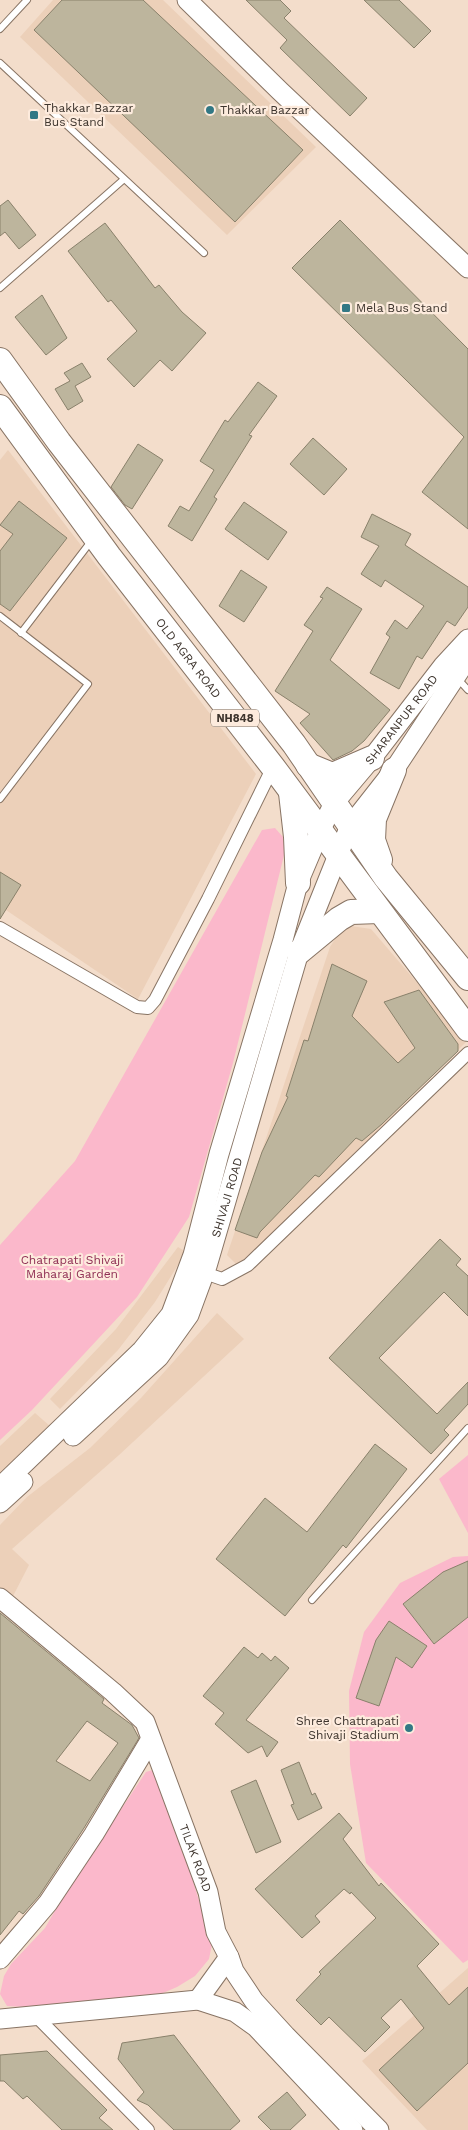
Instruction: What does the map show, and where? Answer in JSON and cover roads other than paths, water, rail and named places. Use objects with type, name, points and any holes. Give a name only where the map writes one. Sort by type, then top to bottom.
[{"type":"highway","name":"OLD AGRA ROAD","points":[[0,360],[59,442],[106,528],[273,767],[468,1029]]},
{"type":"highway","name":"OLD AGRA ROAD","points":[[0,407],[308,765],[386,878],[468,978]]},
{"type":"highway","points":[[308,765],[330,774],[335,774],[372,758]]},
{"type":"highway","points":[[386,878],[373,840],[373,831],[374,819],[394,770]]},
{"type":"highway","points":[[291,791],[298,883]]},
{"type":"highway","points":[[299,952],[339,918],[351,912],[379,911]]},
{"type":"main road","points":[[187,0],[280,91],[468,268]]},
{"type":"main road","name":"SHARANPUR ROAD","points":[[334,803],[372,758],[443,666],[468,638]]},
{"type":"main road","name":"SHARANPUR ROAD","points":[[350,826],[462,684],[468,658]]},
{"type":"main road","name":"SHIVAJI ROAD","points":[[0,1503],[158,1357],[189,1315],[196,1270],[298,883],[334,803]]},
{"type":"main road","name":"SHIVAJI ROAD","points":[[0,1487],[142,1350],[171,1314],[196,1270],[299,952],[350,826]]},
{"type":"main road","name":"TILAK ROAD","points":[[0,1598],[145,1722],[208,1892],[216,1932],[234,1971],[254,2001],[379,2130]]},
{"type":"main road","points":[[0,1959],[48,1903],[94,1834],[151,1739]]},
{"type":"main road","points":[[198,2000],[229,1957]]},
{"type":"main road","points":[[0,2019],[37,2017],[198,2000],[235,2012],[256,2027],[354,2130]]},
{"type":"street","points":[[0,928],[137,1006],[148,1008],[155,1000],[208,899],[273,767]]},
{"type":"street","points":[[196,1270],[222,1279],[248,1265],[468,1053]]},
{"type":"street","points":[[37,2017],[148,2130]]},
{"type":"lane","points":[[0,29],[27,0]]},
{"type":"lane","points":[[0,63],[204,254]]},
{"type":"lane","points":[[0,288],[123,180]]},
{"type":"lane","points":[[21,633],[106,528]]},
{"type":"lane","points":[[0,616],[88,684],[0,799]]},
{"type":"lane","points":[[312,1600],[468,1428]]},
{"type":"place","name":"Thakkar Bazzar","points":[[210,110]]},
{"type":"place","name":"Thakkar Bazzar Bus Stand","points":[[34,115]]},
{"type":"place","name":"Mela Bus Stand","points":[[346,308]]},
{"type":"place","name":"Shree Chattrapati Shivaji Stadium","points":[[409,1728]]},
{"type":"park label","name":"Chatrapati Shivaji Maharaj Garden","points":[[72,1267]]}]
